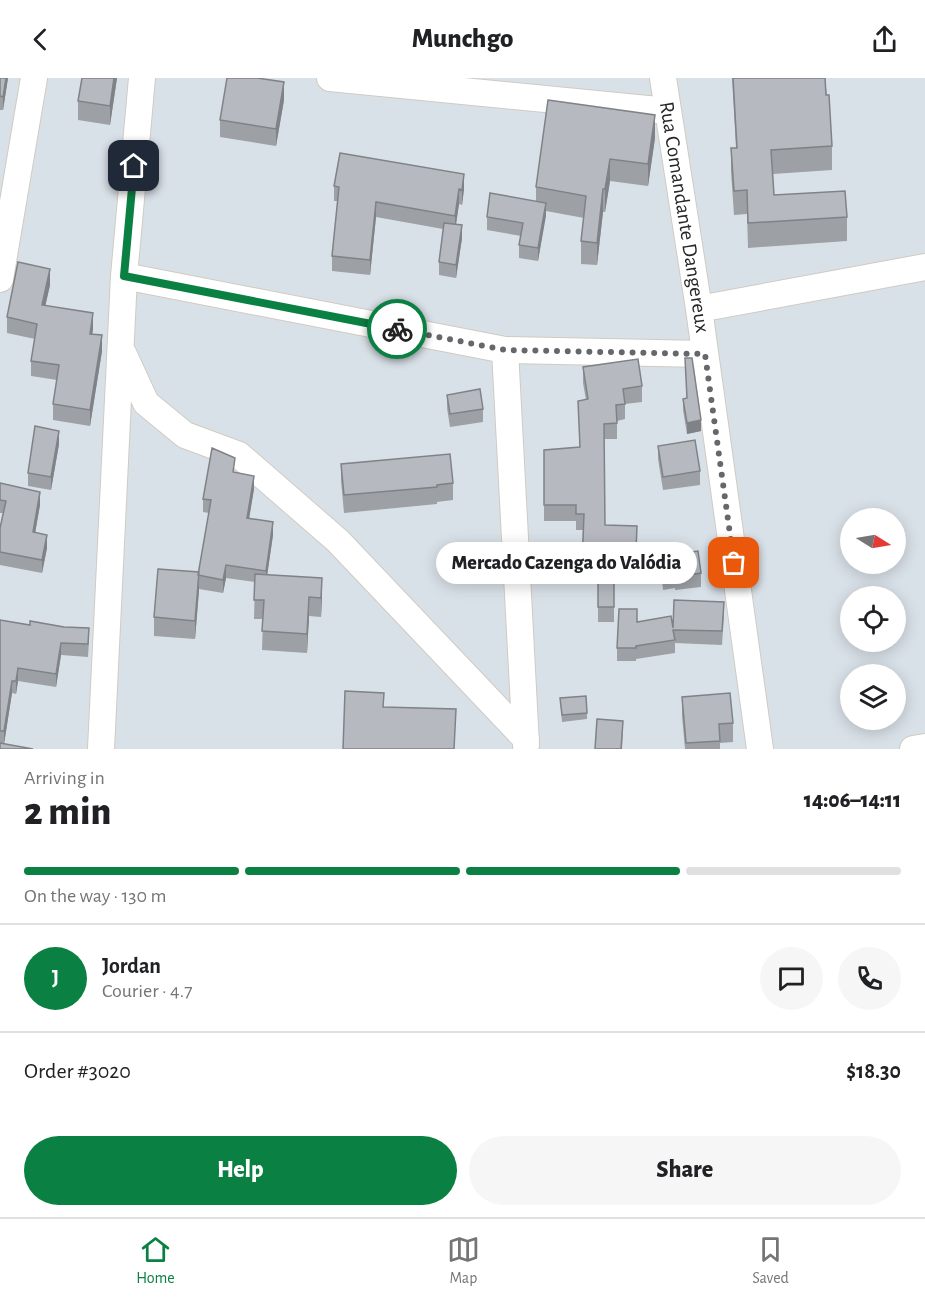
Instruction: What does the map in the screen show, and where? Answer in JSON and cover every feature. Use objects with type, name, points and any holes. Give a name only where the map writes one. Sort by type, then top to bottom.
[{"type":"street","points":[[0,279],[34,78]]},
{"type":"street","points":[[101,749],[124,276],[142,78]]},
{"type":"street","points":[[330,78],[669,111]]},
{"type":"street","name":"Rua Comandante Dangereux","points":[[663,78],[699,309],[760,749]]},
{"type":"street","points":[[699,309],[925,267]]},
{"type":"street","points":[[124,276],[505,350],[705,354]]},
{"type":"street","points":[[121,349],[146,403],[185,435],[239,455],[338,541],[526,744]]},
{"type":"street","points":[[505,350],[526,744]]},
{"type":"street","points":[[913,749],[925,747]]},
{"type":"building","points":[[0,78],[6,78],[3,97],[0,96]]},
{"type":"building","points":[[82,78],[114,78],[110,106],[78,101]]},
{"type":"building","points":[[227,78],[257,78],[284,82],[276,129],[220,120]]},
{"type":"building","points":[[733,78],[825,78],[826,95],[829,95],[832,146],[771,150],[774,195],[845,191],[847,217],[748,223],[747,190],[734,191],[731,148],[737,148]]},
{"type":"building","points":[[548,100],[655,115],[648,164],[610,159],[605,189],[603,189],[597,243],[581,241],[586,196],[536,187]]},
{"type":"building","points":[[340,153],[464,174],[455,216],[376,202],[370,260],[332,256],[339,187],[334,186]]},
{"type":"building","points":[[490,193],[546,203],[538,248],[519,245],[523,223],[487,217]]},
{"type":"building","points":[[444,223],[462,225],[456,265],[439,262]]},
{"type":"building","points":[[18,262],[50,269],[42,305],[93,313],[90,334],[102,335],[90,410],[53,404],[59,365],[31,361],[37,324],[7,317]]},
{"type":"building","points":[[685,358],[692,358],[701,420],[687,423],[683,399],[687,398]]},
{"type":"building","points":[[638,359],[642,386],[623,389],[625,404],[616,405],[617,423],[604,424],[605,525],[637,526],[636,550],[657,550],[657,567],[614,565],[614,607],[598,607],[598,564],[582,564],[584,514],[576,514],[576,505],[544,505],[544,450],[580,447],[578,401],[588,399],[583,367]]},
{"type":"building","points":[[480,389],[483,409],[450,414],[447,395]]},
{"type":"building","points":[[35,426],[59,431],[51,477],[28,473]]},
{"type":"building","points":[[695,440],[700,471],[663,477],[658,446]]},
{"type":"building","points":[[212,448],[235,458],[233,472],[254,476],[247,518],[273,522],[266,571],[226,565],[223,580],[198,575],[211,500],[203,499]]},
{"type":"building","points":[[450,454],[453,483],[437,485],[437,487],[344,495],[341,464]]},
{"type":"building","points":[[0,483],[40,492],[33,532],[47,535],[42,560],[0,552],[0,528],[6,501],[0,500]]},
{"type":"building","points":[[698,551],[701,573],[675,577],[675,575],[663,576],[661,556]]},
{"type":"building","points":[[158,569],[199,572],[195,621],[154,617]]},
{"type":"building","points":[[255,574],[322,578],[321,598],[309,597],[307,634],[262,631],[264,600],[254,600]]},
{"type":"building","points":[[674,600],[724,602],[722,631],[673,630],[675,640],[636,646],[636,648],[617,648],[619,609],[637,609],[637,622],[671,616],[673,628]]},
{"type":"building","points":[[0,620],[30,625],[30,621],[64,627],[89,628],[88,644],[61,643],[56,674],[18,668],[16,681],[12,681],[4,731],[0,731]]},
{"type":"building","points":[[345,691],[384,693],[383,707],[456,709],[454,749],[343,749]]},
{"type":"building","points":[[730,693],[733,723],[719,724],[720,741],[686,743],[682,697]]},
{"type":"building","points":[[586,696],[587,713],[562,715],[560,698]]},
{"type":"building","points":[[597,719],[623,721],[621,749],[595,749]]},
{"type":"building","points":[[0,743],[33,749],[0,749]]},
{"type":"way so far","points":[[397,329],[505,350],[705,354],[734,563]]},
{"type":"place","name":"Mercado Cazenga do Valódia","points":[[734,563]]},
{"type":"route","points":[[134,166],[124,276],[397,329]]}]
